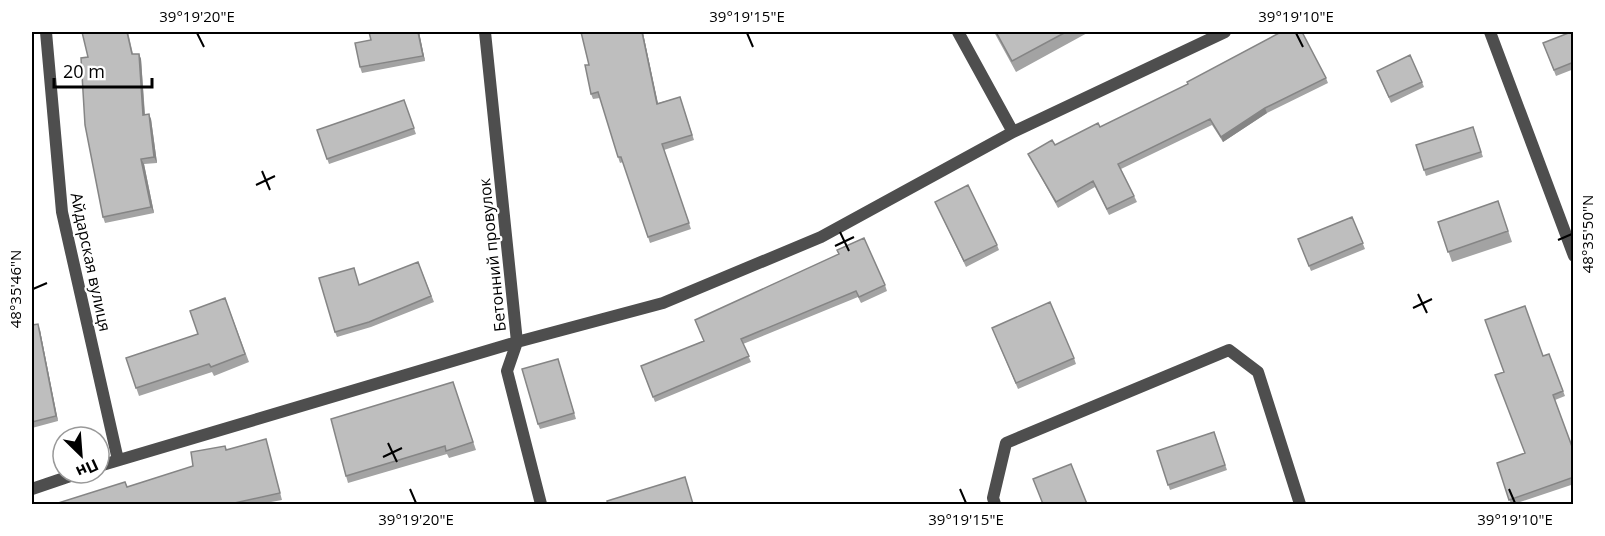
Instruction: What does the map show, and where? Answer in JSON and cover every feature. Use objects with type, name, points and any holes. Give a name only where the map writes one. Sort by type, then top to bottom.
[{"type":"street","name":"Айдарская вулиця","points":[[46,32],[62,212],[118,460]]},
{"type":"street","name":"Бетонний провулок","points":[[485,32],[517,342],[507,371],[541,504]]},
{"type":"street","points":[[958,32],[1013,132]]},
{"type":"street","points":[[111,462],[517,342],[663,303],[821,237],[1013,132],[1224,32]]},
{"type":"street","points":[[1490,32],[1574,256]]},
{"type":"street","points":[[995,504],[993,498],[1006,443],[1229,350],[1258,372],[1300,504]]},
{"type":"street","points":[[32,489],[51,483]]},
{"type":"building","points":[[82,32],[127,32],[132,54],[139,54],[143,115],[149,114],[154,157],[141,159],[151,207],[103,217],[85,125],[81,58],[88,57]]},
{"type":"building","points":[[369,32],[418,32],[423,56],[360,67],[355,43],[371,40]]},
{"type":"building","points":[[581,32],[642,32],[657,104],[680,97],[692,135],[662,144],[689,223],[648,237],[621,157],[618,157],[598,92],[591,94],[585,65],[589,65]]},
{"type":"building","points":[[996,32],[1066,32],[1012,61]]},
{"type":"building","points":[[1281,32],[1302,32],[1326,78],[1265,108],[1221,137],[1210,119],[1118,164],[1134,196],[1107,209],[1093,181],[1056,202],[1028,154],[1052,140],[1055,145],[1098,123],[1100,127],[1188,84],[1187,82]]},
{"type":"building","points":[[1574,32],[1574,62],[1554,70],[1543,43]]},
{"type":"building","points":[[1410,55],[1422,82],[1389,97],[1377,71]]},
{"type":"building","points":[[404,100],[414,128],[327,159],[317,130]]},
{"type":"building","points":[[1473,127],[1481,152],[1424,170],[1416,145]]},
{"type":"building","points":[[968,185],[997,245],[964,261],[935,202]]},
{"type":"building","points":[[1498,201],[1508,231],[1448,252],[1438,222]]},
{"type":"building","points":[[1352,217],[1363,243],[1309,266],[1298,239]]},
{"type":"building","points":[[864,238],[885,285],[859,297],[856,291],[741,339],[749,356],[653,397],[641,366],[704,341],[695,320],[839,254],[837,250]]},
{"type":"building","points":[[418,262],[431,296],[369,322],[335,332],[319,278],[354,268],[359,285]]},
{"type":"building","points":[[225,298],[245,354],[211,367],[209,364],[136,388],[126,358],[198,334],[190,311]]},
{"type":"building","points":[[1050,302],[1074,358],[1016,383],[992,328]]},
{"type":"building","points":[[1525,306],[1543,356],[1549,354],[1563,391],[1553,395],[1574,452],[1574,477],[1509,500],[1497,463],[1525,453],[1495,375],[1504,372],[1485,320]]},
{"type":"building","points":[[38,324],[56,416],[32,422],[32,325]]},
{"type":"building","points":[[558,359],[574,413],[538,424],[522,369]]},
{"type":"building","points":[[453,382],[473,442],[446,451],[445,446],[346,476],[331,419]]},
{"type":"building","points":[[1214,432],[1225,465],[1168,485],[1157,451]]},
{"type":"building","points":[[266,439],[280,493],[230,504],[58,504],[125,482],[127,487],[193,466],[191,452],[225,446],[226,450]]},
{"type":"building","points":[[1071,464],[1087,504],[1043,504],[1033,479]]},
{"type":"building","points":[[685,477],[693,504],[608,504],[607,501]]}]
